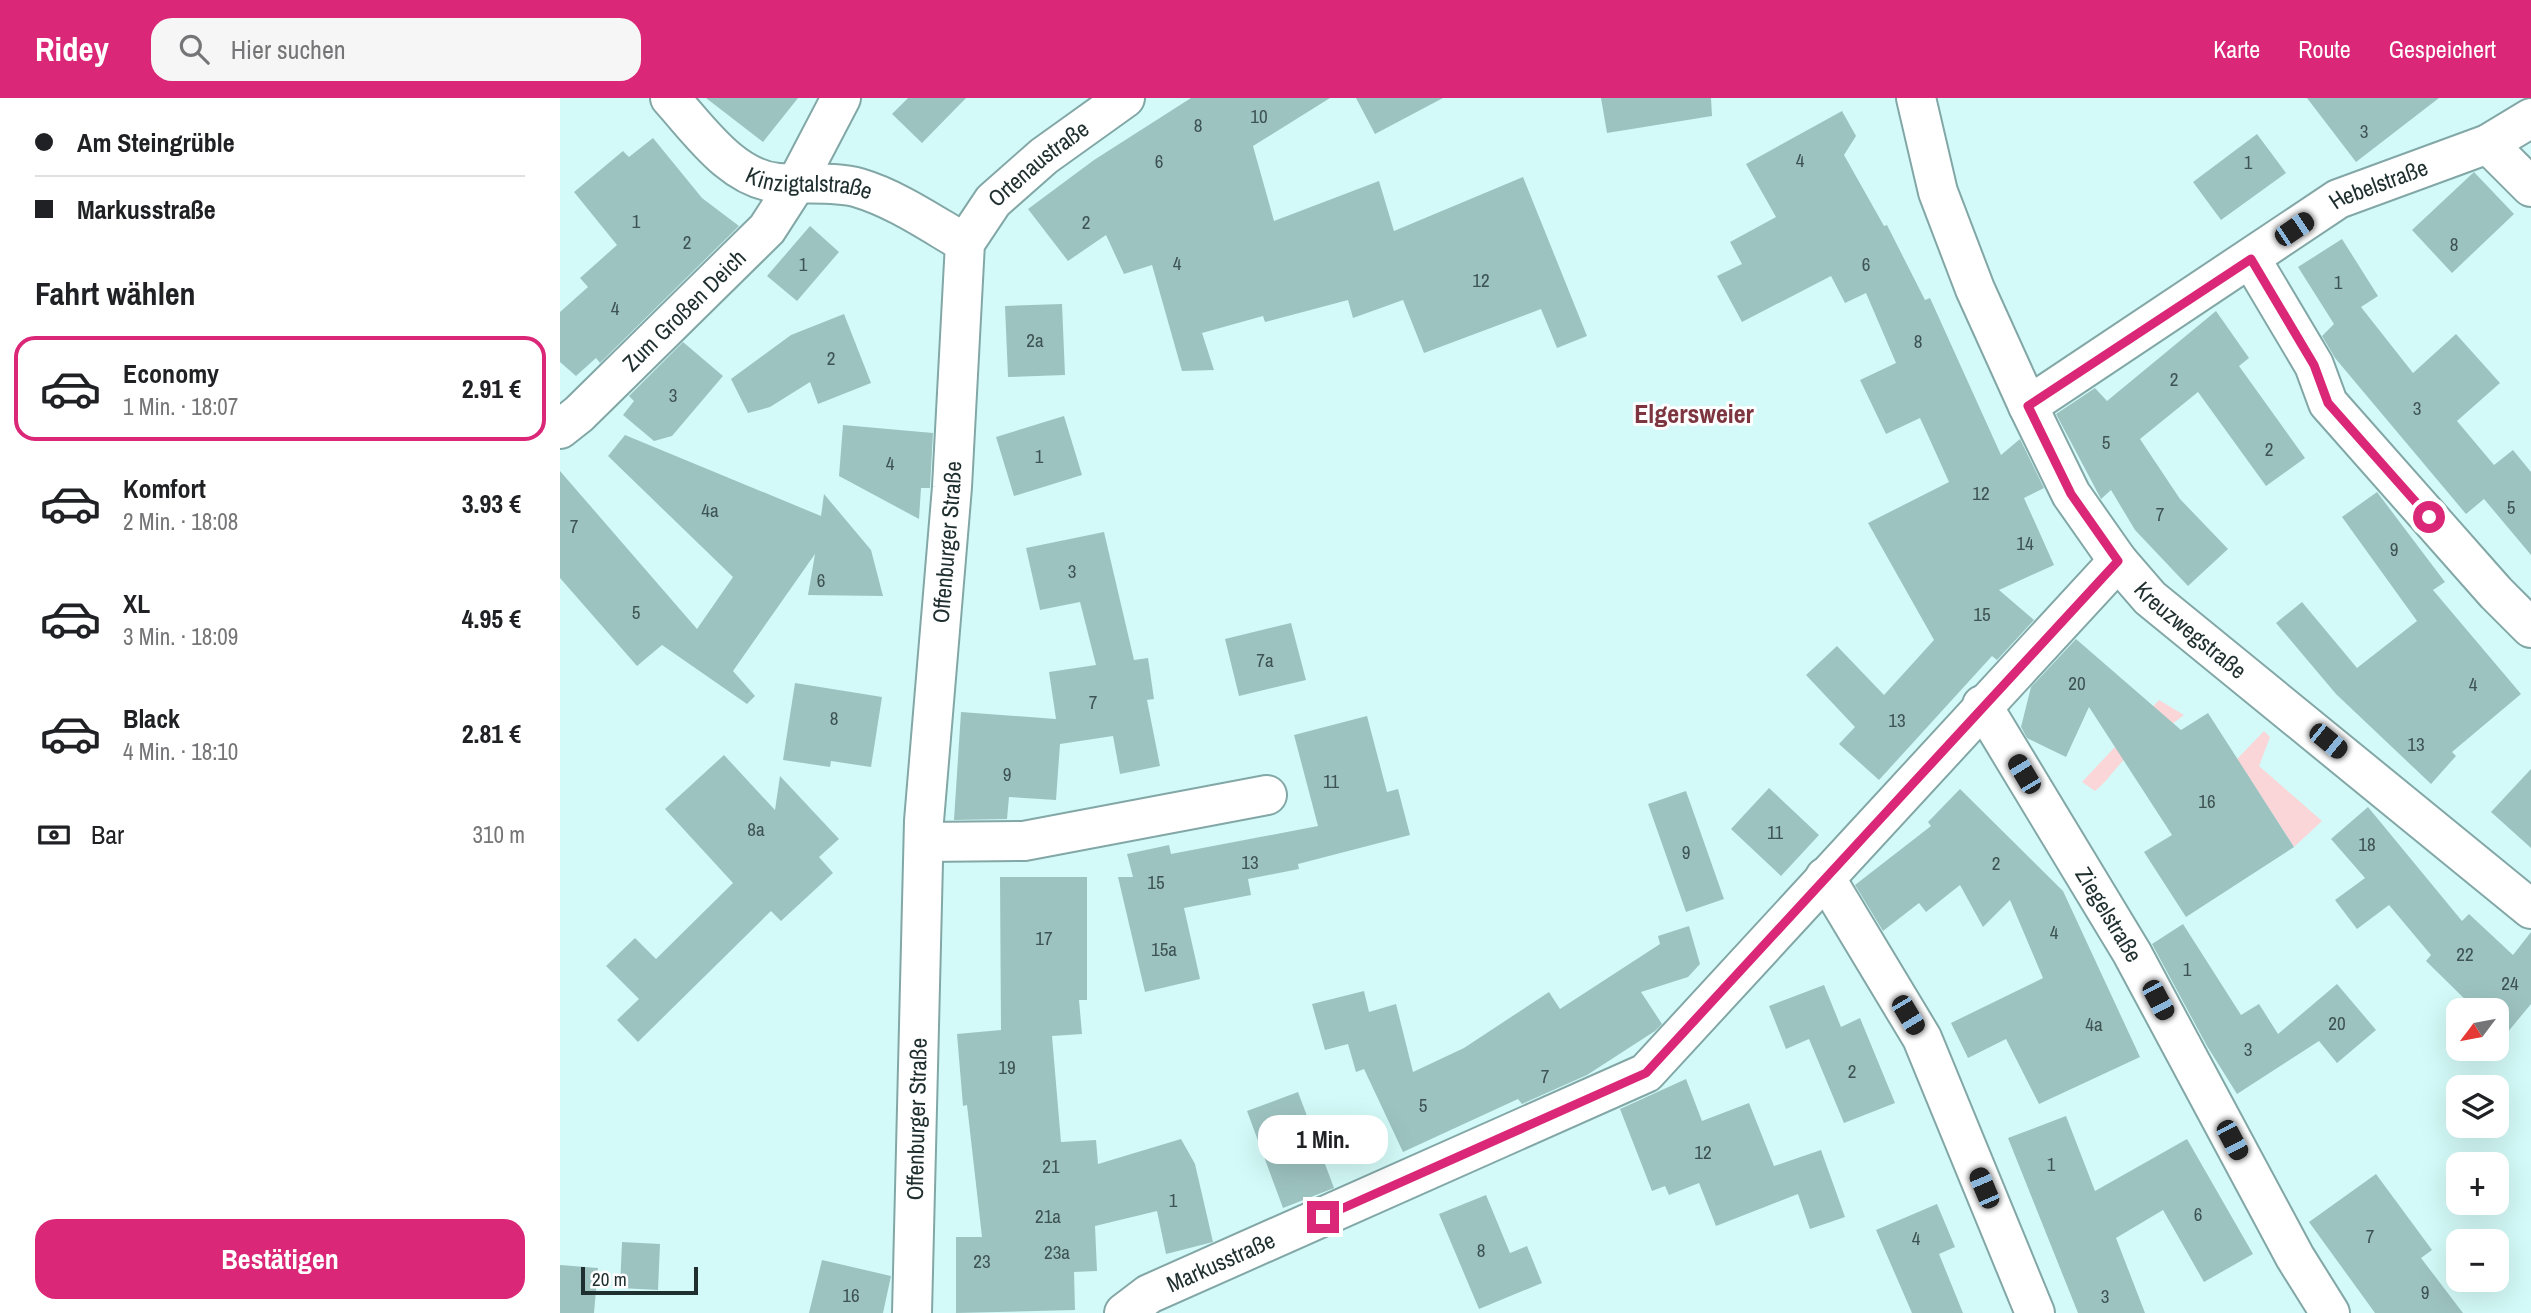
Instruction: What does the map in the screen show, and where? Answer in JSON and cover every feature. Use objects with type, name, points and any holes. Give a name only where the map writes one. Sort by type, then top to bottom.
[{"type":"street","name":"Kinzigtalstraße","points":[[670,98],[733,164],[756,177],[796,184],[859,188],[909,211],[965,243]]},
{"type":"street","name":"Zum Großen Deich","points":[[560,429],[579,414],[767,229],[796,184],[841,98]]},
{"type":"street","name":"Ortenaustraße","points":[[965,243],[993,201],[1044,156],[1125,98]]},
{"type":"street","name":"Kreuzwegstraße","points":[[1916,98],[1938,192],[1975,289],[2071,494],[2118,561],[2150,598],[2531,909]]},
{"type":"street","name":"Hebelstraße","points":[[2028,406],[2337,199],[2488,144],[2531,118]]},
{"type":"street","points":[[2488,144],[2531,187]]},
{"type":"street","name":"Offenburger Straße","points":[[912,1313],[925,842],[951,487],[965,243]]},
{"type":"street","points":[[2251,259],[2314,365],[2328,403],[2496,593],[2531,628]]},
{"type":"street","name":"Markusstraße","points":[[1124,1313],[1149,1294],[1646,1073],[1982,705],[2118,561]]},
{"type":"street","name":"Ziegelstraße","points":[[1982,705],[2133,953],[2295,1256],[2330,1313]]},
{"type":"street","points":[[925,842],[1024,841],[1267,795]]},
{"type":"street","points":[[1825,877],[1922,1038],[2035,1313]]},
{"type":"shaded area","points":[[2159,700],[2184,715],[2129,755],[2095,791],[2082,782]]},
{"type":"shaded area","points":[[2264,731],[2270,737],[2259,766],[2322,821],[2294,847],[2237,759]]},
{"type":"building","points":[[706,98],[798,98],[763,142]]},
{"type":"building","points":[[908,98],[966,98],[922,143],[892,114]]},
{"type":"building","points":[[1191,98],[1330,98],[1253,146],[1274,221],[1379,181],[1394,231],[1523,177],[1587,336],[1557,348],[1541,309],[1424,353],[1403,300],[1353,318],[1348,300],[1265,322],[1263,316],[1202,333],[1214,370],[1182,371],[1152,265],[1124,274],[1106,235],[1068,261],[1028,209],[1094,160]]},
{"type":"building","points":[[1356,98],[1443,98],[1375,134]]},
{"type":"building","points":[[1601,98],[1711,98],[1712,116],[1607,133]]},
{"type":"building","points":[[2307,98],[2439,98],[2356,162]]},
{"type":"building","points":[[1842,111],[1856,136],[1844,155],[1884,226],[1887,225],[1925,300],[1930,298],[2001,455],[2020,439],[2044,488],[2024,498],[2054,565],[1999,590],[2034,620],[1997,660],[1992,656],[1879,780],[1839,744],[1855,727],[1806,675],[1837,646],[1884,695],[1934,640],[1868,523],[1949,482],[1920,418],[1886,434],[1860,380],[1896,363],[1866,293],[1845,303],[1831,276],[1742,322],[1717,276],[1742,264],[1730,242],[1776,217],[1746,164]]},
{"type":"building","points":[[2257,134],[2286,173],[2221,220],[2193,182]]},
{"type":"building","points":[[653,138],[702,198],[739,226],[600,363],[596,358],[576,376],[560,362],[560,312],[588,287],[580,278],[617,245],[574,192],[623,151],[629,157]]},
{"type":"building","points":[[2474,172],[2514,214],[2452,273],[2412,230]]},
{"type":"building","points":[[810,226],[839,252],[797,301],[767,276]]},
{"type":"building","points":[[2342,239],[2378,296],[2361,307],[2413,373],[2456,334],[2500,383],[2457,421],[2494,465],[2513,450],[2531,472],[2531,555],[2484,499],[2466,514],[2335,358],[2322,336],[2334,324],[2298,267]]},
{"type":"building","points":[[1062,304],[1065,375],[1008,377],[1005,306]]},
{"type":"building","points":[[2216,311],[2249,358],[2239,366],[2305,458],[2266,486],[2198,392],[2140,439],[2180,499],[2228,549],[2188,586],[2135,530],[2111,490],[2101,499],[2056,414],[2095,388],[2107,401]]},
{"type":"building","points":[[844,314],[871,383],[818,404],[810,382],[770,407],[748,413],[731,379],[791,335]]},
{"type":"building","points":[[683,342],[723,376],[672,436],[654,441],[623,415],[634,401],[629,396]]},
{"type":"building","points":[[1064,416],[1082,475],[1014,496],[996,437]]},
{"type":"building","points":[[843,425],[933,433],[930,488],[921,488],[919,519],[839,476]]},
{"type":"building","points":[[625,435],[821,516],[824,494],[871,550],[883,596],[808,595],[815,554],[733,671],[755,696],[747,704],[662,645],[637,666],[560,578],[560,471],[697,629],[733,577],[608,456]]},
{"type":"building","points":[[2377,492],[2445,582],[2433,590],[2521,694],[2452,752],[2456,756],[2431,784],[2336,694],[2276,623],[2302,602],[2357,668],[2417,621],[2342,517]]},
{"type":"building","points":[[1104,532],[1134,660],[1148,658],[1154,699],[1147,700],[1160,766],[1120,774],[1113,736],[1060,744],[1056,800],[1009,797],[1007,819],[954,820],[961,712],[1056,719],[1049,672],[1096,665],[1080,602],[1040,610],[1026,548]]},
{"type":"building","points":[[1291,623],[1306,680],[1239,696],[1225,639]]},
{"type":"building","points":[[2076,639],[2181,730],[2208,713],[2294,847],[2186,917],[2144,852],[2172,835],[2089,707],[2066,757],[2027,738],[2021,727],[2031,687]]},
{"type":"building","points":[[795,683],[882,697],[871,767],[831,761],[830,767],[783,760]]},
{"type":"building","points":[[1367,716],[1387,792],[1398,789],[1410,835],[1298,864],[1299,869],[1248,879],[1251,895],[1184,908],[1200,979],[1145,992],[1118,877],[1133,877],[1127,854],[1169,845],[1171,854],[1318,826],[1294,735]]},
{"type":"building","points":[[724,755],[775,810],[780,776],[839,839],[819,857],[833,873],[781,921],[771,911],[638,1042],[617,1020],[639,999],[606,966],[635,938],[656,959],[733,883],[665,809]]},
{"type":"building","points":[[2531,769],[2531,848],[2491,812]]},
{"type":"building","points":[[1769,788],[1819,835],[1781,876],[1731,829]]},
{"type":"building","points":[[1960,789],[2063,891],[2140,1057],[2039,1104],[2006,1039],[1968,1058],[1951,1023],[2043,978],[2010,900],[1983,927],[1960,885],[1926,912],[1919,903],[1883,931],[1855,885],[1931,826],[1928,822]]},
{"type":"building","points":[[1686,791],[1724,899],[1686,912],[1648,804]]},
{"type":"building","points":[[2368,807],[2462,921],[2469,914],[2513,955],[2531,932],[2531,1004],[2510,1029],[2510,998],[2464,998],[2426,961],[2431,955],[2389,905],[2357,929],[2335,900],[2365,878],[2331,839]]},
{"type":"building","points":[[1000,877],[1087,877],[1087,1000],[1079,1000],[1082,1034],[1052,1036],[1061,1142],[1096,1140],[1098,1164],[1181,1139],[1195,1164],[1213,1242],[1166,1254],[1157,1211],[1095,1226],[1097,1271],[1074,1272],[1075,1310],[956,1313],[956,1237],[982,1237],[967,1105],[963,1106],[957,1034],[1001,1030]]},
{"type":"building","points":[[2183,924],[2241,1015],[2259,1004],[2278,1034],[2337,984],[2376,1030],[2337,1063],[2319,1041],[2237,1094],[2207,1046],[2152,944]]},
{"type":"building","points":[[1689,926],[1700,964],[1688,977],[1641,992],[1662,1024],[1655,1031],[1587,1075],[1522,1104],[1518,1099],[1403,1152],[1364,1069],[1356,1072],[1348,1044],[1325,1050],[1312,1004],[1364,991],[1369,1012],[1396,1004],[1413,1072],[1464,1048],[1549,992],[1560,1009],[1660,944],[1658,936]]},
{"type":"building","points":[[1824,985],[1841,1027],[1860,1018],[1895,1103],[1844,1123],[1809,1039],[1786,1049],[1769,1006]]},
{"type":"building","points":[[1686,1079],[1702,1121],[1749,1103],[1774,1166],[1821,1150],[1845,1217],[1810,1229],[1798,1194],[1716,1226],[1699,1183],[1669,1195],[1665,1186],[1652,1191],[1620,1109]]},
{"type":"building","points":[[1298,1092],[1334,1188],[1283,1208],[1247,1111]]},
{"type":"building","points":[[2066,1116],[2095,1191],[2187,1139],[2253,1254],[2204,1282],[2163,1210],[2116,1238],[2145,1313],[2078,1313],[2008,1138]]},
{"type":"building","points":[[2376,1174],[2432,1250],[2421,1258],[2463,1313],[2375,1313],[2309,1222]]},
{"type":"building","points":[[1486,1195],[1510,1253],[1527,1246],[1542,1283],[1479,1309],[1439,1214]]},
{"type":"building","points":[[1937,1204],[1955,1247],[1939,1254],[1963,1313],[1912,1313],[1876,1230]]},
{"type":"building","points":[[622,1242],[660,1244],[658,1290],[620,1288]]},
{"type":"building","points":[[822,1260],[891,1276],[883,1313],[809,1313]]},
{"type":"building","points":[[560,1265],[598,1268],[594,1313],[560,1313]]},
{"type":"district","name":"Elgersweier","points":[[1694,414]]},
{"type":"route","points":[[1323,1217],[1646,1073],[1982,705],[2118,561],[2071,494],[2028,406],[2251,259],[2314,365],[2328,403],[2429,517]]}]
